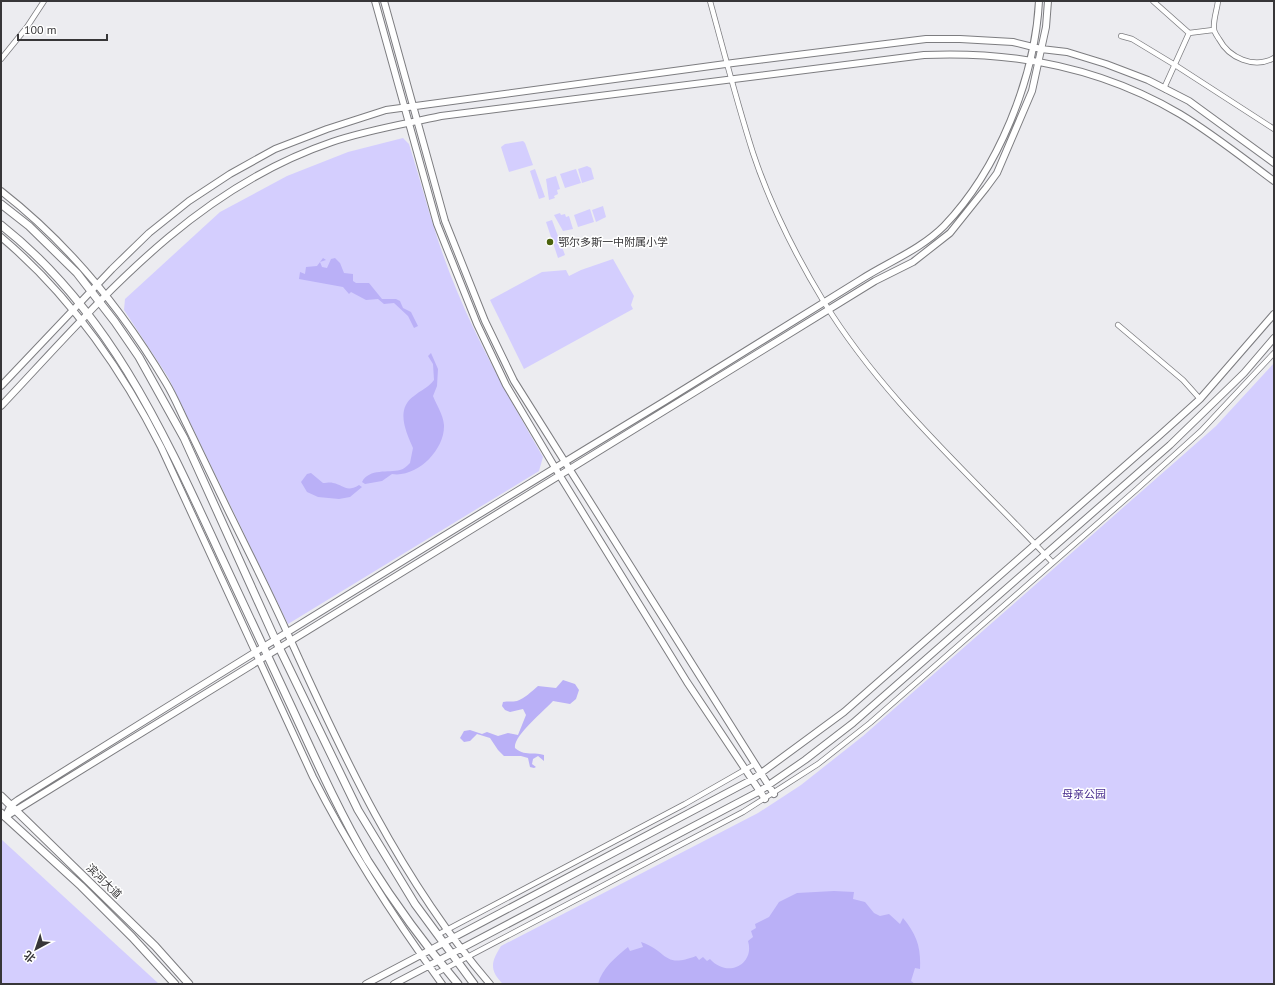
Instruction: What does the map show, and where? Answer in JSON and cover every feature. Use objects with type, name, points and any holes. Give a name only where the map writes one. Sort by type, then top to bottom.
[{"type":"main road","points":[[1,204],[29,226],[77,273],[100,302],[139,357],[184,438],[275,639],[280,646],[358,810],[415,904],[457,963],[474,984]]},
{"type":"main road","points":[[1,225],[18,238],[66,287],[88,314],[126,368],[147,402],[202,514],[263,647],[346,821],[392,898],[430,951],[458,984]]},
{"type":"main road","name":"滨河大道","points":[[1,796],[155,946],[189,984]]},
{"type":"main road","name":"滨河大道","points":[[3,815],[81,886],[175,984]]},
{"type":"street","points":[[1,59],[27,28],[44,1]]},
{"type":"street","points":[[374,1],[437,224],[477,324],[506,385],[555,468],[687,682],[747,769],[765,799]]},
{"type":"street","points":[[384,1],[445,221],[485,321],[514,381],[568,470],[774,794]]},
{"type":"street","points":[[710,1],[753,154],[773,204],[824,302],[850,340],[901,404],[1052,562]]},
{"type":"street","points":[[3,815],[286,632],[870,274],[908,254],[943,227],[989,168],[1023,88],[1037,26],[1039,1]]},
{"type":"street","points":[[14,808],[268,656],[280,646],[560,476],[874,281],[913,262],[950,233],[997,172],[1032,91],[1046,27],[1048,1]]},
{"type":"street","points":[[1153,1],[1189,33],[1213,30]]},
{"type":"street","points":[[1218,1],[1213,30],[1223,47],[1235,58],[1244,61],[1267,62],[1274,58]]},
{"type":"street","points":[[1166,90],[1165,86],[1189,33]]},
{"type":"street","points":[[1121,36],[1132,39],[1175,65],[1274,129]]},
{"type":"street","points":[[1,386],[98,283],[149,233],[189,201],[230,174],[274,149],[327,128],[386,110],[926,39],[1013,42],[1041,49],[1067,52],[1106,64],[1166,90],[1189,101],[1274,164]]},
{"type":"street","points":[[1,406],[106,295],[158,244],[198,213],[238,186],[282,163],[332,142],[441,116],[924,55],[958,53],[1008,56],[1038,63],[1059,65],[1099,76],[1140,93],[1180,114],[1220,140],[1274,181]]},
{"type":"street","points":[[1,191],[24,209],[66,248],[98,283],[167,385],[290,640],[352,773],[406,870],[462,949],[490,984]]},
{"type":"street","points":[[1,237],[50,284],[81,321],[108,354],[139,404],[178,483],[310,771],[335,820],[373,884],[421,956],[442,984]]},
{"type":"street","points":[[366,984],[753,778],[844,712],[1200,399],[1274,314]]},
{"type":"street","points":[[1118,325],[1183,380],[1200,399]]},
{"type":"street","points":[[394,984],[769,785],[854,723],[1209,409],[1244,373],[1274,338]]},
{"type":"street","points":[[435,974],[711,830],[774,794],[818,764],[870,723],[1201,430],[1274,353]]},
{"type":"street","points":[[437,935],[685,804],[755,764]]},
{"type":"green space","points":[[403,138],[409,144],[437,237],[458,294],[498,377],[543,457],[539,471],[288,624],[168,377],[124,310],[125,299],[220,212],[287,176],[348,152]]},
{"type":"green space","points":[[523,141],[533,165],[509,172],[501,147],[505,144]]},
{"type":"green space","points":[[587,166],[591,168],[594,179],[582,183],[578,169]]},
{"type":"green space","points":[[535,169],[545,197],[539,199],[530,171]]},
{"type":"green space","points":[[576,169],[581,183],[565,188],[560,174]]},
{"type":"green space","points":[[556,176],[560,189],[557,190],[558,194],[554,196],[555,198],[549,200],[546,179]]},
{"type":"green space","points":[[603,206],[606,217],[596,222],[592,210]]},
{"type":"green space","points":[[590,209],[594,222],[578,227],[574,215]]},
{"type":"green space","points":[[560,213],[561,215],[565,214],[566,217],[569,216],[573,229],[563,231],[554,215]]},
{"type":"green space","points":[[552,220],[565,255],[558,258],[546,222]]},
{"type":"green space","points":[[613,259],[634,296],[631,305],[633,309],[524,369],[490,300],[542,272],[566,270],[569,276],[581,270]]},
{"type":"green space","name":"母亲公园","points":[[1274,363],[1274,984],[503,984],[498,979],[493,966],[495,957],[501,946],[758,813],[801,785],[863,736],[1216,426]]},
{"type":"green space","points":[[1,839],[159,984],[1,984]]},
{"type":"shaded area","points":[[335,258],[340,263],[344,273],[353,274],[353,281],[356,283],[369,283],[382,299],[396,299],[400,301],[403,308],[411,312],[418,326],[414,328],[408,316],[394,303],[384,304],[378,299],[366,300],[351,292],[349,294],[343,287],[299,279],[300,272],[305,274],[306,267],[317,266],[320,262],[322,267],[327,268],[331,259]]},
{"type":"shaded area","points":[[431,353],[438,369],[437,386],[433,396],[444,425],[440,444],[435,453],[428,460],[411,472],[392,474],[382,481],[365,484],[362,482],[369,475],[380,472],[400,470],[410,463],[413,448],[405,428],[403,414],[408,401],[434,380],[433,364],[428,356]]},
{"type":"shaded area","points":[[311,473],[323,483],[337,484],[345,488],[351,488],[359,485],[362,487],[350,497],[339,499],[318,497],[307,492],[301,482],[307,474]]},
{"type":"shaded area","points":[[563,680],[575,684],[579,690],[576,699],[570,704],[553,701],[524,730],[516,743],[515,748],[519,751],[544,755],[544,761],[538,756],[533,759],[532,764],[536,767],[530,767],[528,758],[521,756],[504,756],[490,738],[477,734],[470,741],[464,742],[460,738],[464,731],[470,730],[482,734],[487,732],[498,736],[508,733],[518,735],[526,715],[523,709],[510,712],[505,710],[502,706],[503,702],[520,700],[538,686],[556,688]]},
{"type":"shaded area","points":[[834,891],[854,892],[853,899],[865,902],[874,913],[880,916],[889,914],[900,924],[903,918],[912,930],[919,948],[920,969],[915,968],[911,981],[915,984],[598,984],[606,968],[614,959],[628,947],[630,951],[643,947],[641,942],[650,946],[671,960],[685,960],[696,956],[699,960],[703,957],[707,961],[710,959],[717,965],[725,968],[738,966],[744,962],[748,956],[748,941],[753,937],[751,931],[756,928],[755,924],[769,917],[779,902],[797,893]]},
{"type":"place","name":"鄂尔多斯一中附属小学","points":[[550,242]]}]
